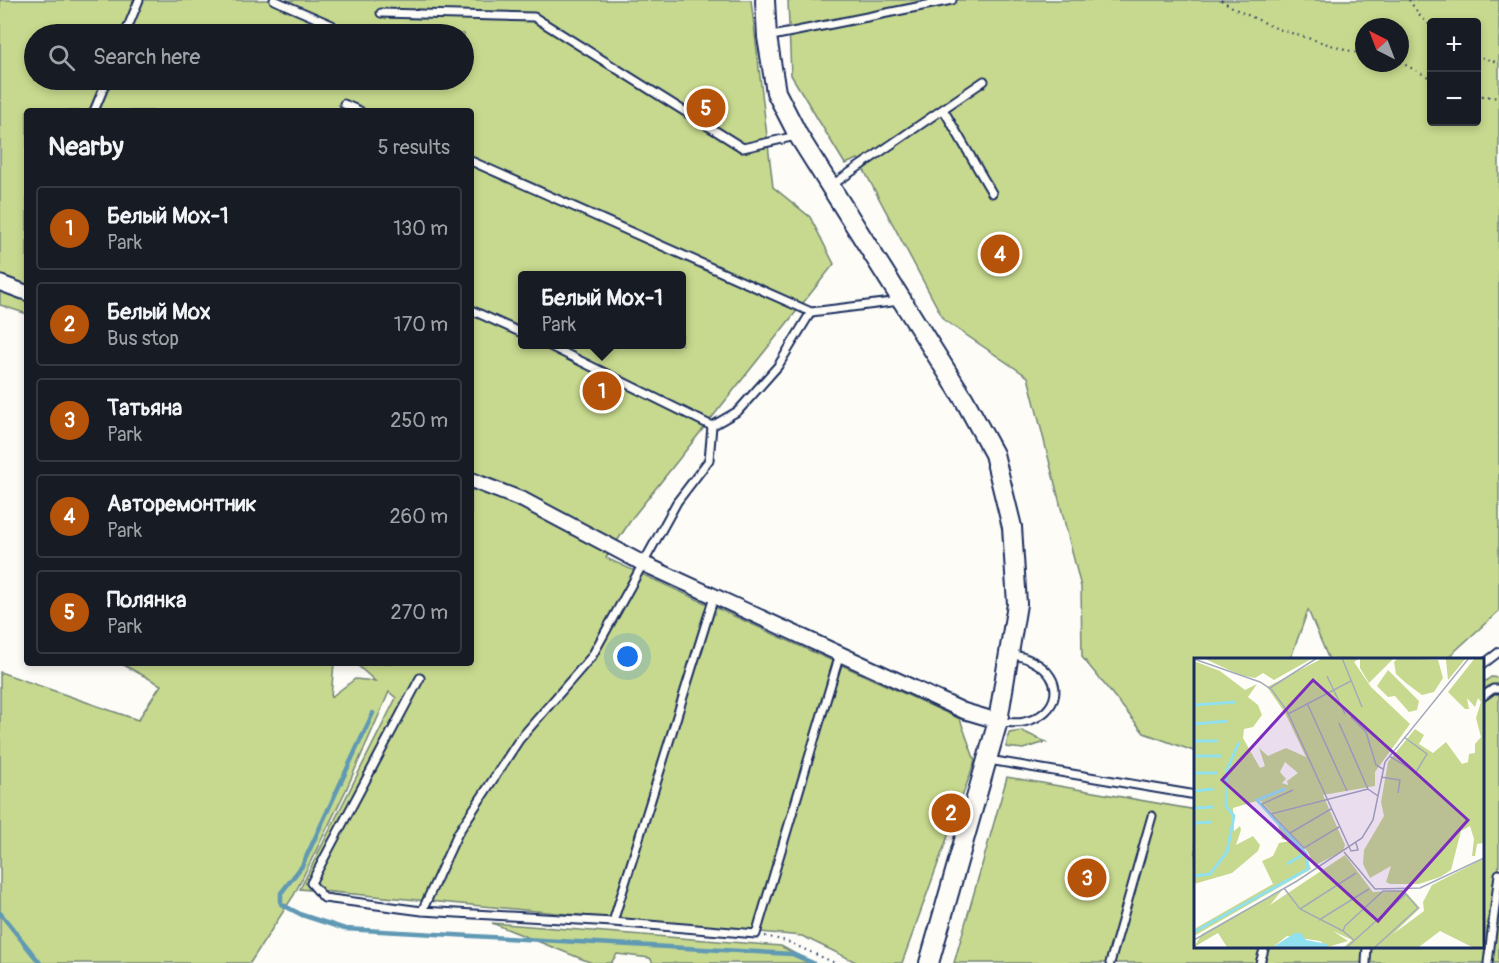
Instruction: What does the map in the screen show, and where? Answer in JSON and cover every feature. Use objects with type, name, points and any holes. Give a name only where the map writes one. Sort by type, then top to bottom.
[{"type":"street","points":[[765,0],[767,37],[776,92],[798,135],[964,399],[994,454],[1012,527],[1017,604],[998,721],[929,963]]},
{"type":"street","points":[[0,283],[24,292]]},
{"type":"street","points":[[474,481],[523,500],[642,563],[714,597],[964,711],[998,721]]},
{"type":"lane","points":[[129,24],[139,0]]},
{"type":"lane","points":[[274,0],[328,24]]},
{"type":"lane","points":[[767,37],[952,0]]},
{"type":"lane","points":[[381,14],[534,17],[743,148],[798,135]]},
{"type":"lane","points":[[830,186],[984,81]]},
{"type":"lane","points":[[95,108],[103,90]]},
{"type":"lane","points":[[344,104],[353,108]]},
{"type":"lane","points":[[943,109],[992,193]]},
{"type":"lane","points":[[474,161],[811,312],[902,300]]},
{"type":"lane","points":[[474,311],[518,331]]},
{"type":"lane","points":[[712,426],[738,411],[778,366],[811,312]]},
{"type":"lane","points":[[554,349],[712,426]]},
{"type":"lane","points":[[422,911],[458,833],[519,740],[592,656],[677,502],[709,460],[712,426]]},
{"type":"lane","points":[[613,922],[714,597]]},
{"type":"lane","points":[[1484,663],[1499,652]]},
{"type":"lane","points":[[420,678],[312,883],[324,898],[422,911],[613,922],[756,934],[840,654]]},
{"type":"lane","points":[[998,721],[1022,723],[1037,717],[1050,707],[1056,697],[1054,683],[1046,670],[1033,661],[1010,654]]},
{"type":"lane","points":[[1484,695],[1493,688],[1499,689]]},
{"type":"lane","points":[[987,759],[1194,795]]},
{"type":"lane","points":[[1110,963],[1152,816]]},
{"type":"lane","points":[[1488,963],[1499,874]]},
{"type":"lane","points":[[1260,963],[1264,948]]},
{"type":"lane","points":[[1366,963],[1367,948]]},
{"type":"path","points":[[1221,0],[1278,29],[1355,52]]},
{"type":"path","points":[[1409,0],[1427,23]]},
{"type":"path","points":[[1481,58],[1499,63]]},
{"type":"path","points":[[1409,67],[1427,77]]},
{"type":"path","points":[[1481,96],[1499,98]]},
{"type":"path","points":[[756,934],[786,941],[834,963]]},
{"type":"green space","points":[[0,0],[751,0],[773,187],[810,217],[834,264],[633,517],[606,558],[960,719],[975,761],[902,963],[858,963],[802,936],[300,889],[396,698],[389,692],[346,790],[294,895],[250,963],[0,963],[0,672],[138,720],[161,685],[126,666],[334,666],[331,697],[355,679],[375,681],[358,666],[474,666],[474,108],[24,108],[24,313],[0,305]]},
{"type":"green space","points":[[788,0],[1499,0],[1499,611],[1447,658],[1328,658],[1308,610],[1291,658],[1194,658],[1194,751],[1144,733],[1082,657],[1081,587],[1028,377],[944,320],[858,159],[845,164],[791,75]]},
{"type":"green space","points":[[1491,677],[1499,678],[1499,963],[954,963],[1007,777],[1194,810],[1194,948],[1484,948],[1484,682]]},
{"type":"green space","points":[[1022,731],[1046,742],[1023,749],[1006,747],[1009,733]]},
{"type":"green space","points":[[492,923],[781,946],[812,963],[653,963],[650,958],[617,954],[611,963],[592,963]]},
{"type":"waterway","points":[[373,713],[302,866],[281,893],[281,904],[302,915],[345,929],[792,954],[813,963]]},
{"type":"waterway","points":[[0,913],[40,963]]},
{"type":"place","name":"Полянка","points":[[706,108]]},
{"type":"place","name":"Авторемонтник","points":[[1000,254]]},
{"type":"place","name":"Белый Мох-1","points":[[602,391]]},
{"type":"place","name":"Белый Мох","points":[[951,813]]},
{"type":"place","name":"Татьяна","points":[[1087,878]]}]
